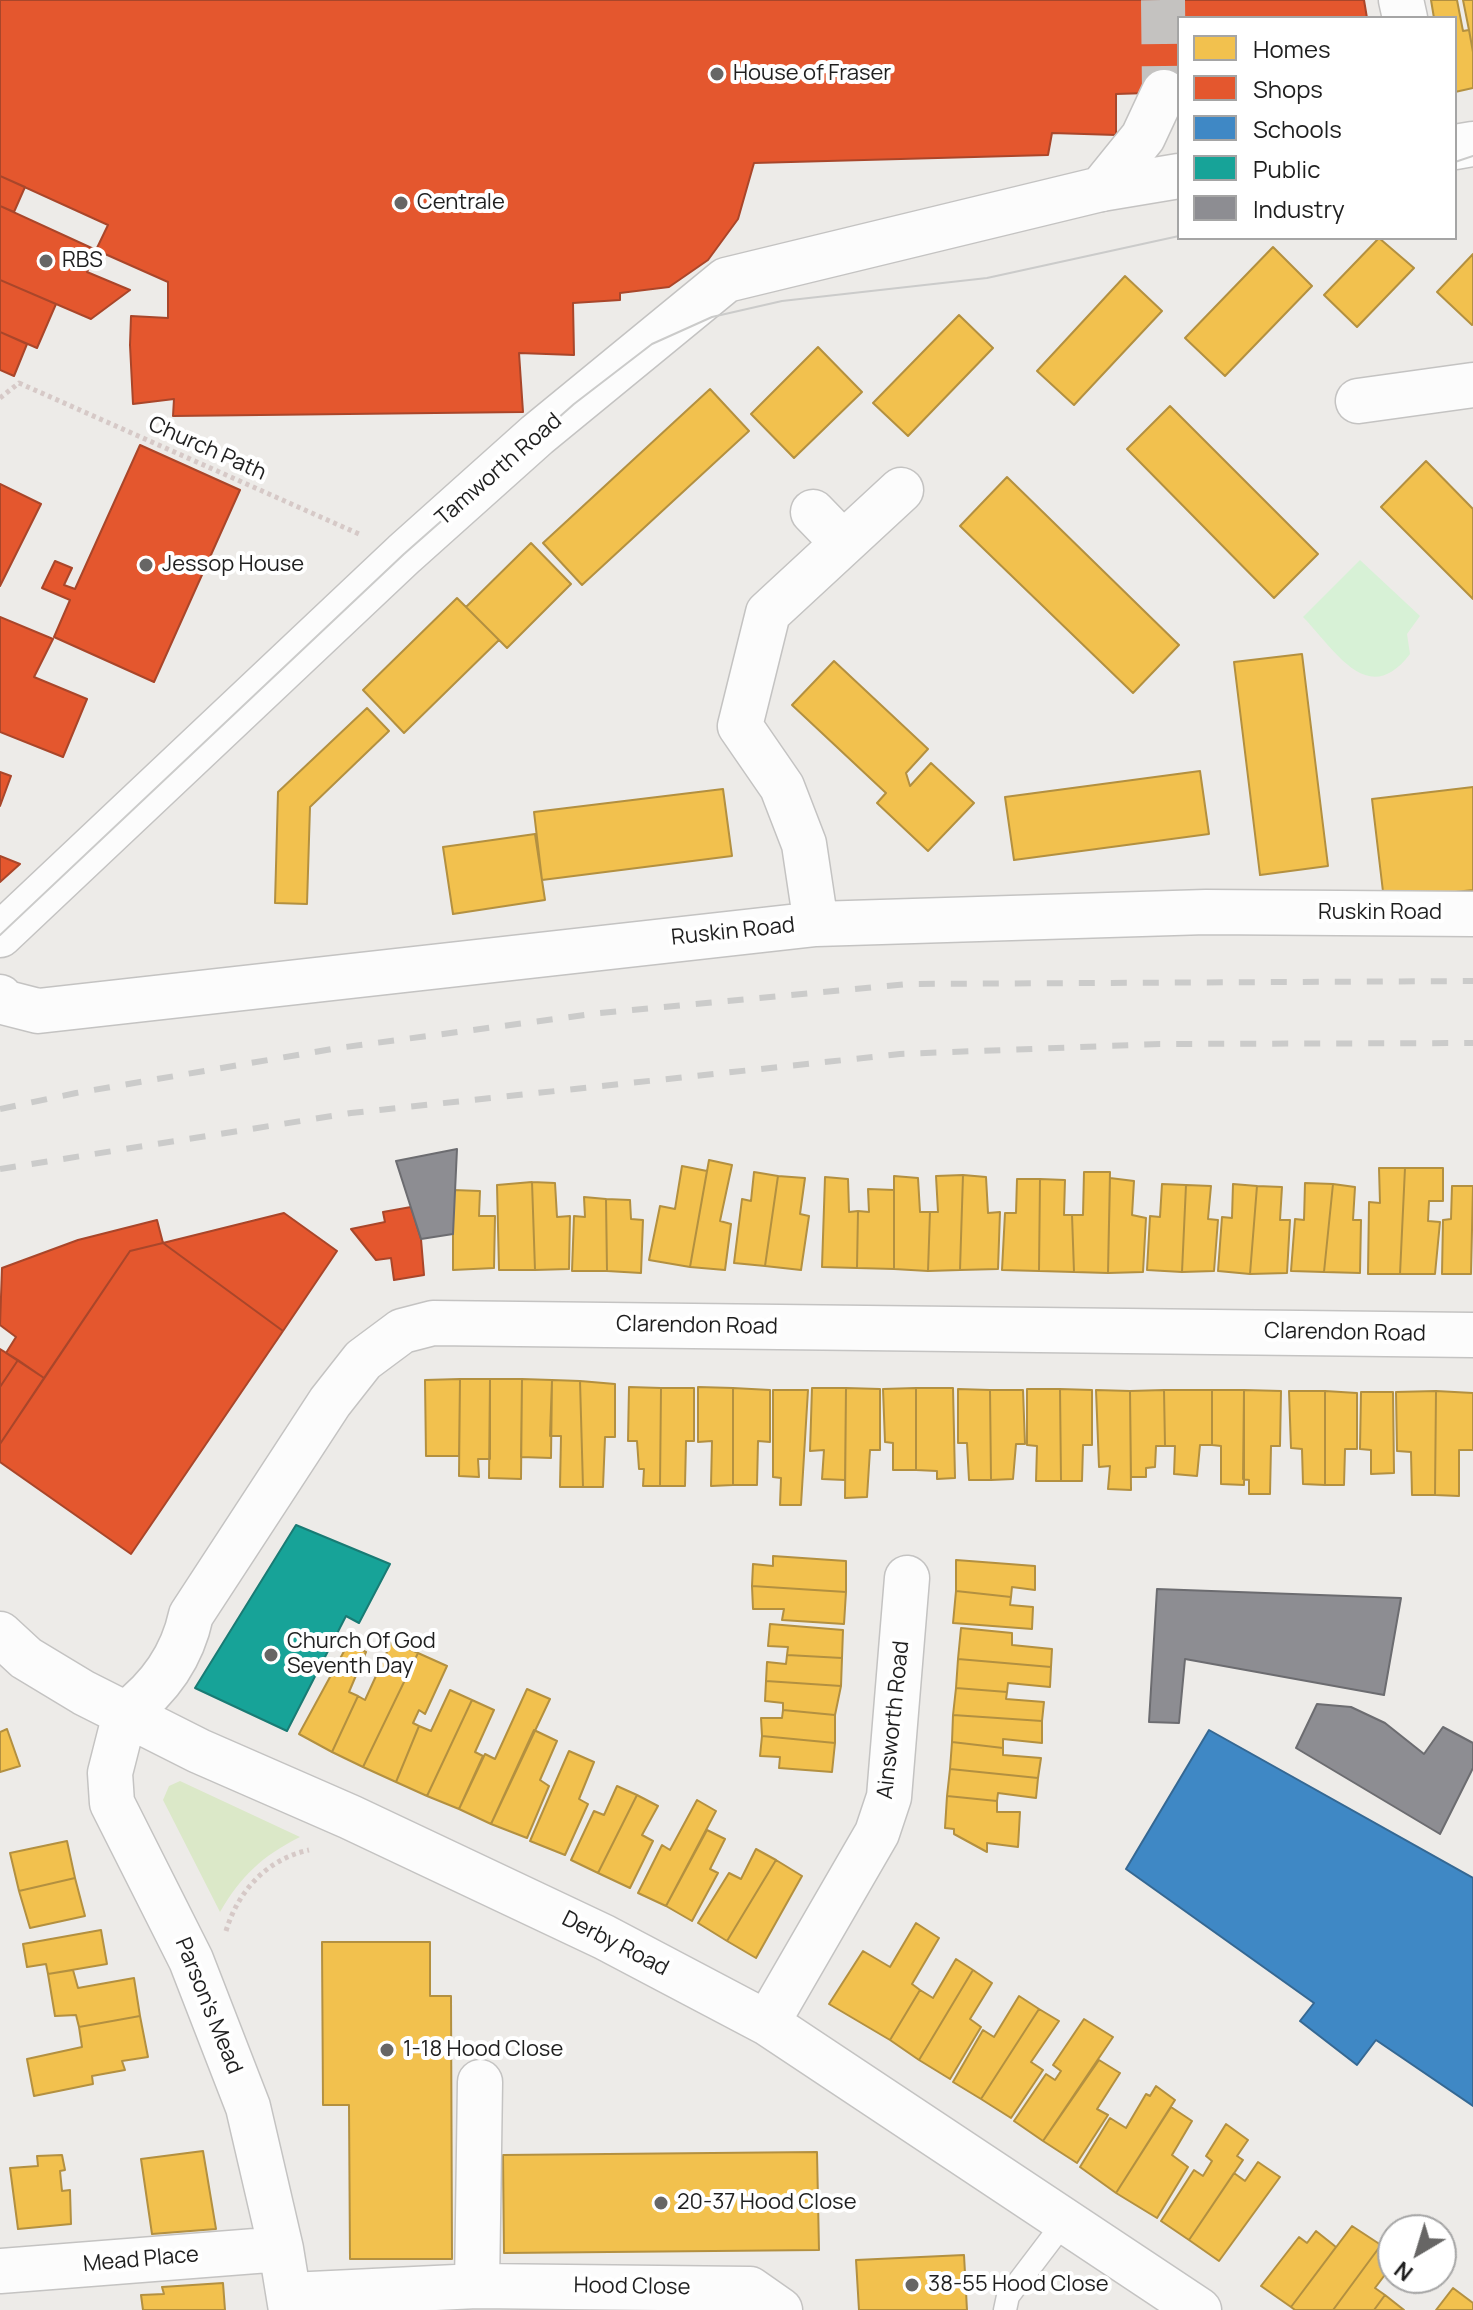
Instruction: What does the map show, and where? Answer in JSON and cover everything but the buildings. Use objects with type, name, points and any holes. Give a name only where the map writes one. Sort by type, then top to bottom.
[{"type":"street","points":[[1101,189],[1172,98]]},
{"type":"street","name":"Tamworth Road","points":[[0,935],[404,554],[537,435],[726,280],[1101,189],[1177,176]]},
{"type":"street","points":[[1358,401],[1473,385]]},
{"type":"street","points":[[816,924],[804,844],[782,787],[740,726],[768,613],[901,490]]},
{"type":"street","points":[[813,512],[843,543]]},
{"type":"street","name":"Ruskin Road","points":[[0,997],[3,1002],[38,1011],[816,924],[1206,912],[1473,914]]},
{"type":"street","name":"Clarendon Road","points":[[125,1714],[158,1686],[186,1639],[191,1615],[330,1402],[363,1360],[402,1331],[433,1323],[1473,1335]]},
{"type":"street","name":"Ainsworth Road","points":[[767,2023],[877,1833],[889,1797],[907,1578]]},
{"type":"street","name":"Derby Road","points":[[0,1634],[41,1667],[125,1714],[604,1937],[767,2023],[1199,2310]]},
{"type":"street","name":"Parson's Mead","points":[[125,1714],[110,1773],[112,1803],[191,1960],[248,2107],[290,2302]]},
{"type":"street","points":[[477,2286],[480,2082]]},
{"type":"street","name":"Mead Place","points":[[0,2271],[281,2249]]},
{"type":"street","name":"Hood Close","points":[[290,2302],[477,2286],[750,2289],[780,2310]]},
{"type":"lane","points":[[1005,2310],[1008,2296],[1065,2221]]},
{"type":"path","name":"Church Path","points":[[0,398],[19,383],[404,554]]},
{"type":"path","points":[[191,1960],[222,1945],[231,1915],[247,1888],[271,1864],[295,1853],[329,1846],[350,1817]]},
{"type":"green space","points":[[1360,560],[1420,616],[1407,634],[1410,654],[1395,670],[1380,676],[1366,675],[1353,669],[1303,617]]},
{"type":"green space","points":[[180,1781],[300,1837],[254,1868],[220,1912],[163,1800],[169,1786]]},
{"type":"tunnel","points":[[1163,0],[1164,92]]},
{"type":"tram line","points":[[1457,161],[1473,156]]},
{"type":"tram line","points":[[0,935],[404,554],[574,404],[652,344],[712,317],[782,301],[987,278],[1177,236]]},
{"type":"railway","points":[[0,1109],[338,1048],[600,1013],[908,984],[1473,981]]},
{"type":"railway","points":[[0,1169],[351,1113],[900,1054],[1160,1044],[1473,1043]]},
{"type":"place","name":"House of Fraser","points":[[717,74]]},
{"type":"place","name":"Centrale","points":[[401,203]]},
{"type":"place","name":"RBS","points":[[46,261]]},
{"type":"place","name":"Jessop House","points":[[146,565]]},
{"type":"place","name":"Church Of God Seventh Day","points":[[271,1655]]},
{"type":"place","name":"1-18 Hood Close","points":[[387,2050]]},
{"type":"place","name":"20-37 Hood Close","points":[[661,2203]]},
{"type":"place","name":"38-55 Hood Close","points":[[912,2285]]}]
